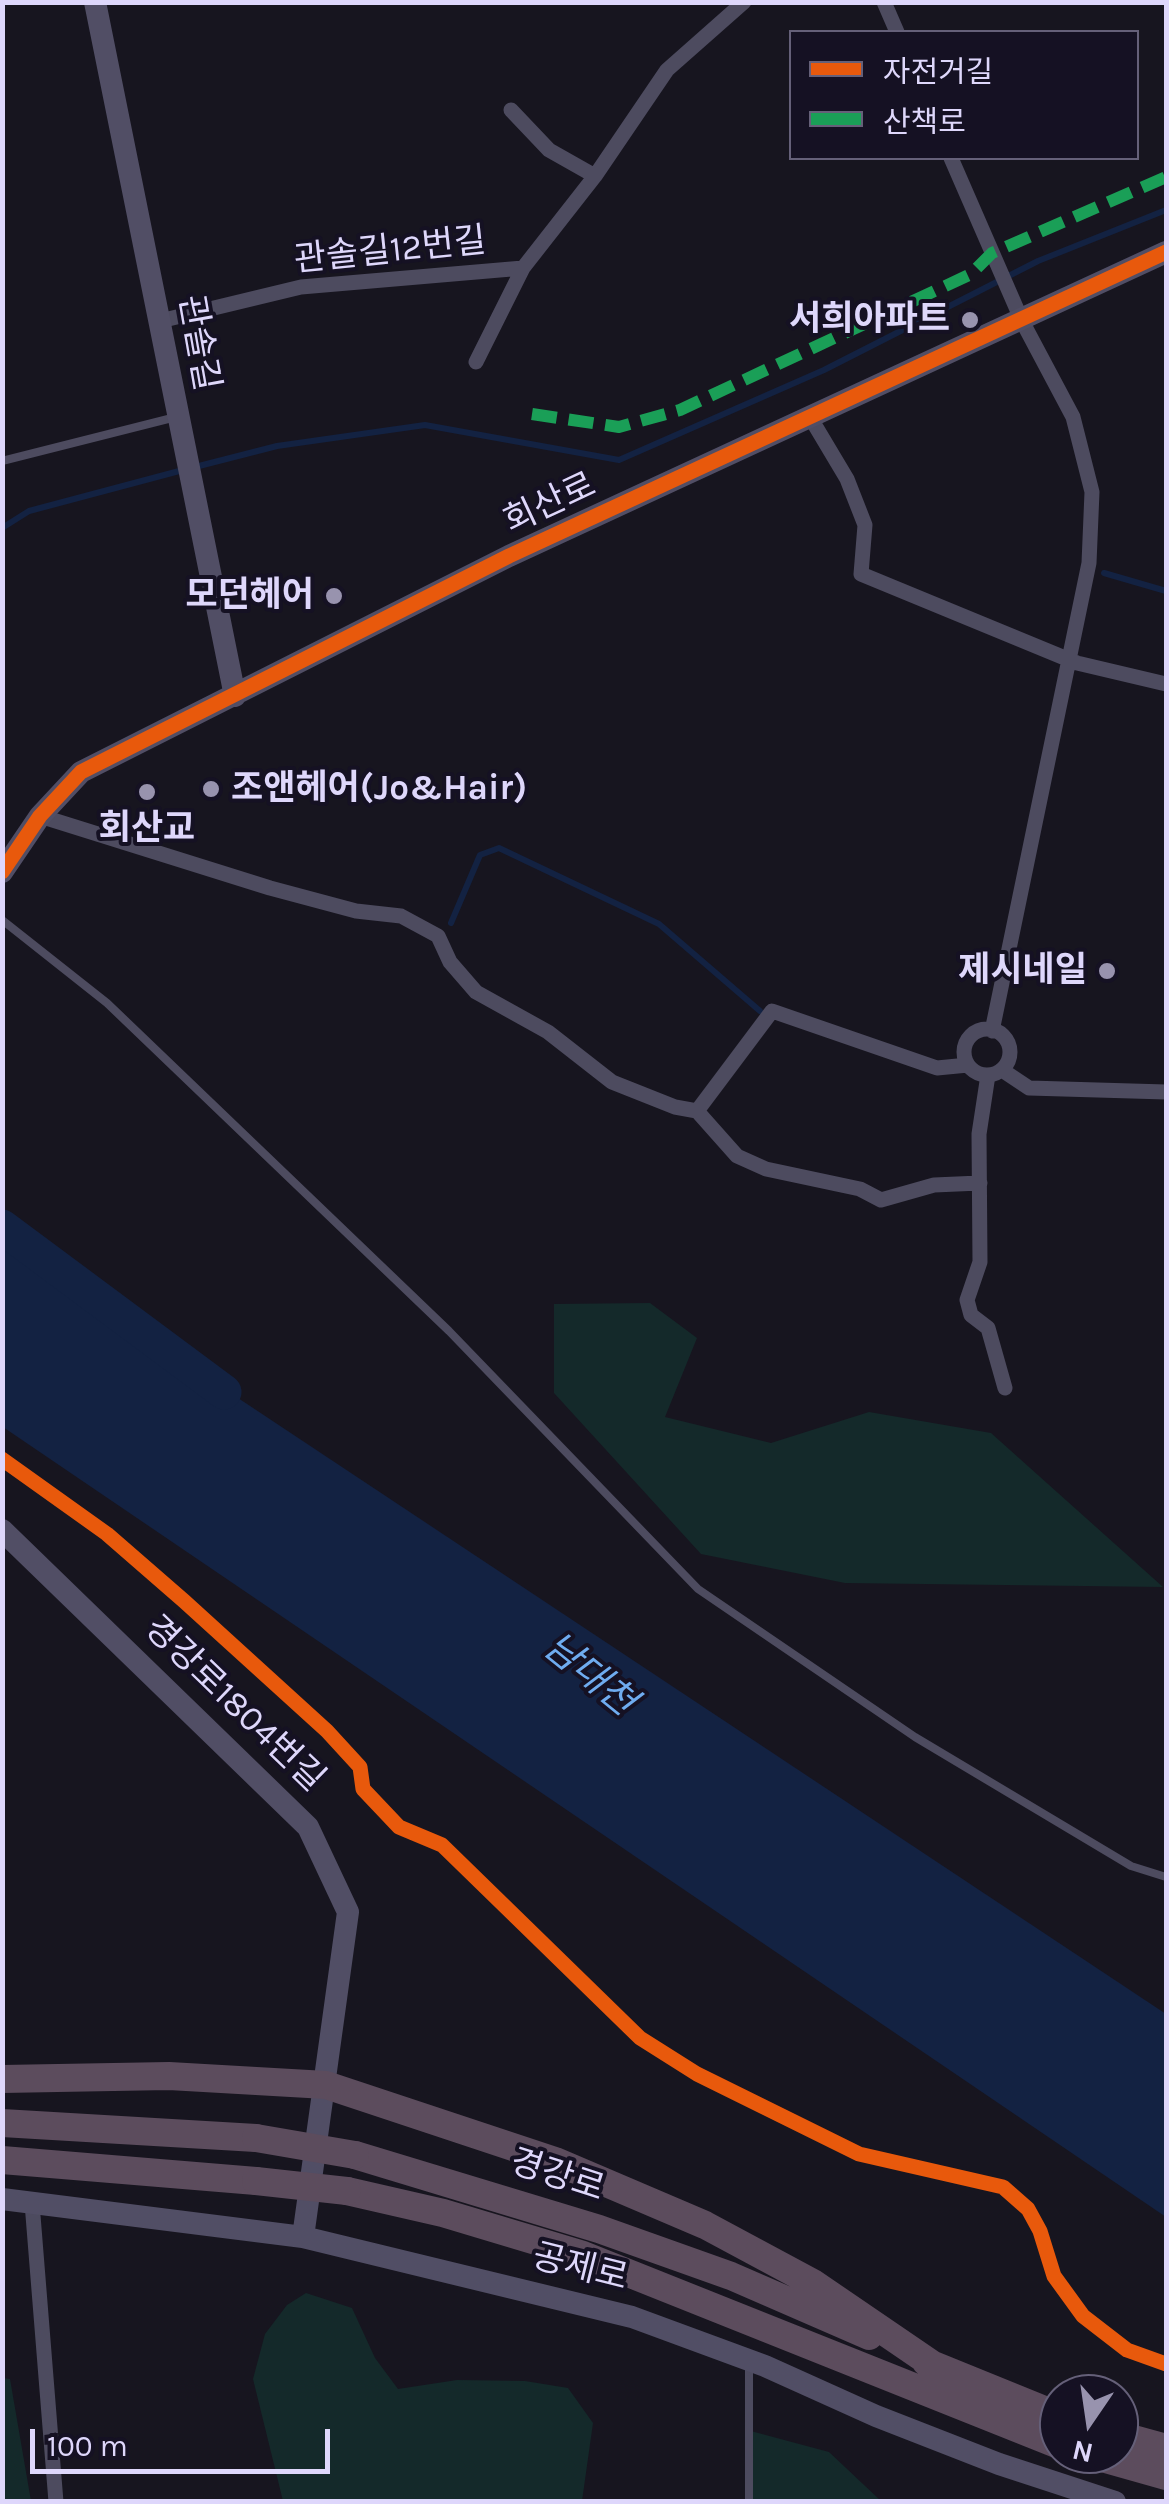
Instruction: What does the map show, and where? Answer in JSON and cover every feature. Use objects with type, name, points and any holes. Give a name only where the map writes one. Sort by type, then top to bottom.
[{"type":"highway","points":[[2,2079],[169,2076],[326,2085],[555,2161],[705,2226],[813,2283],[939,2368]]},
{"type":"highway","name":"경강로","points":[[2,2123],[256,2138],[355,2156],[466,2186],[732,2276],[1039,2408]]},
{"type":"highway","name":"경강로","points":[[2,2160],[256,2180],[347,2191],[444,2212],[583,2255],[1039,2437]]},
{"type":"highway","points":[[1139,2441],[1166,2448]]},
{"type":"highway","points":[[1139,2468],[1166,2476]]},
{"type":"street","name":"관솔길12번길","points":[[160,321],[302,287],[523,268],[595,176],[667,70],[744,2]]},
{"type":"street","points":[[884,2],[896,30]]},
{"type":"street","name":"관솔길","points":[[95,3],[235,696]]},
{"type":"street","points":[[511,110],[548,150],[595,176]]},
{"type":"street","points":[[952,160],[1022,321],[1073,418],[1092,492],[1089,563],[992,1030]]},
{"type":"street","name":"회산로","points":[[2,872],[40,816],[80,772],[509,556],[1166,252]]},
{"type":"street","points":[[476,362],[523,268]]},
{"type":"street","points":[[810,417],[847,479],[866,526],[862,574],[1067,660],[1166,684]]},
{"type":"street","points":[[40,816],[270,888],[356,910],[402,916],[438,936],[450,962],[476,992],[548,1032],[612,1082],[644,1098],[697,1111],[738,1156],[766,1169],[860,1188],[881,1200],[934,1185],[980,1182]]},
{"type":"street","points":[[697,1111],[772,1011],[937,1068],[968,1065],[1030,1088],[1166,1092]]},
{"type":"street","points":[[968,1065],[966,1043],[977,1032],[992,1030],[1004,1038],[1010,1051],[995,1073],[979,1134],[980,1262],[967,1300],[970,1315],[988,1328],[1004,1388]]},
{"type":"street","name":"경강로1804번길","points":[[2,1530],[308,1826],[348,1912],[303,2237]]},
{"type":"street","name":"공제로","points":[[2,2199],[303,2237],[632,2317],[749,2360],[876,2416],[1078,2496],[1115,2502]]},
{"type":"street","points":[[32,2203],[56,2502]]},
{"type":"lane","points":[[2,461],[176,417]]},
{"type":"lane","points":[[2,920],[136,1030],[449,1332],[698,1588],[915,1737],[1131,1866],[1166,1876]]},
{"type":"lane","points":[[749,2360],[749,2502]]},
{"type":"green space","points":[[650,1303],[697,1338],[665,1417],[771,1443],[869,1412],[991,1433],[1163,1587],[845,1583],[701,1554],[554,1393],[554,1304]]},
{"type":"green space","points":[[306,2293],[352,2308],[375,2358],[398,2389],[457,2380],[525,2381],[568,2388],[593,2423],[582,2501],[283,2501],[253,2379],[265,2334],[287,2305]]},
{"type":"green space","points":[[3,2378],[10,2379],[31,2501],[3,2501]]},
{"type":"green space","points":[[747,2430],[829,2452],[881,2501],[745,2502]]},
{"type":"water","points":[[3,1242],[1166,2014],[1166,2217],[3,1427]]},
{"type":"waterway","points":[[195,467],[277,446],[425,425],[619,460],[824,370],[1038,261],[1166,210]]},
{"type":"waterway","points":[[2,528],[29,511],[183,470]]},
{"type":"waterway","points":[[1104,573],[1166,591]]},
{"type":"waterway","points":[[451,923],[480,855],[499,848],[659,924],[760,1011]]},
{"type":"waterway","name":"남대천","points":[[2,1227],[224,1392]]},
{"type":"marked path","points":[[532,414],[619,427],[680,410],[971,274],[992,253],[1166,177]]},
{"type":"cycle path","points":[[2,872],[40,816],[81,772],[509,556],[1166,252]]},
{"type":"cycle path","points":[[2,1459],[107,1534],[184,1601],[327,1731],[360,1767],[363,1789],[399,1827],[442,1845],[640,2038],[697,2074],[859,2154],[1003,2187],[1028,2209],[1040,2231],[1054,2276],[1083,2316],[1127,2350],[1166,2364]]},
{"type":"place","name":"서희아파트","points":[[970,320]]},
{"type":"place","name":"모던헤어","points":[[334,596]]},
{"type":"place","name":"조앤헤어(Jo&Hair)","points":[[211,789]]},
{"type":"place","name":"회산교","points":[[147,792]]},
{"type":"place","name":"제시네일","points":[[1107,971]]}]
